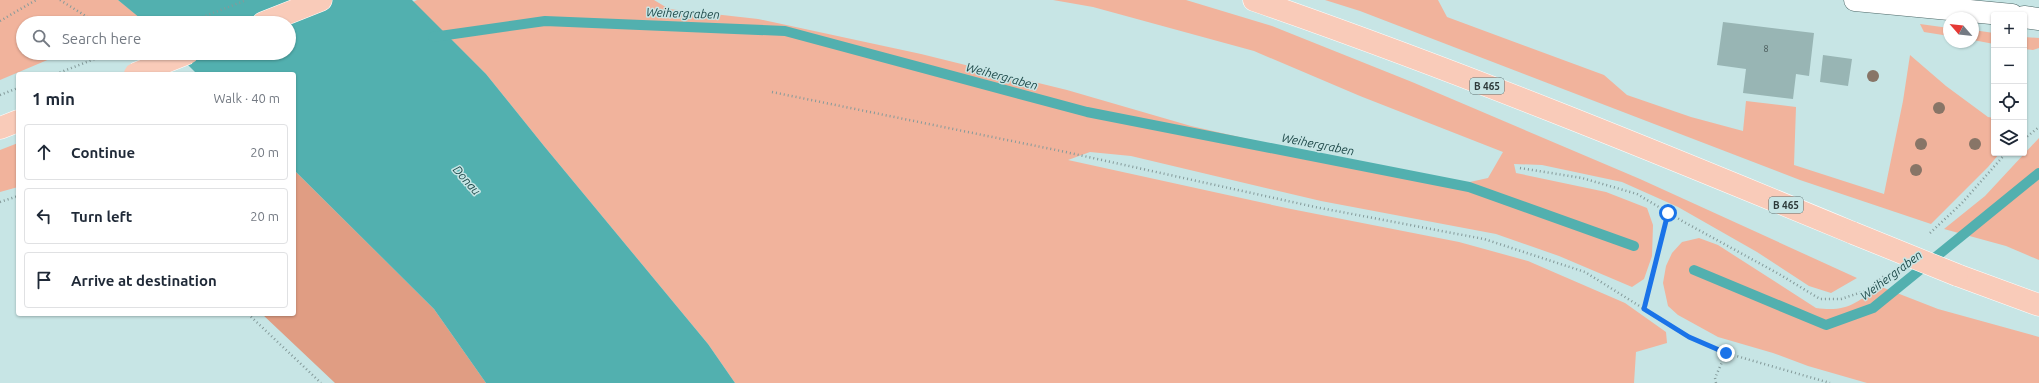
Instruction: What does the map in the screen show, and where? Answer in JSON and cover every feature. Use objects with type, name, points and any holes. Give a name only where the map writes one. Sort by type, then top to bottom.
[{"type":"main road","points":[[281,16],[321,0]]},
{"type":"main road","name":"B 465","points":[[1254,0],[1376,42],[1719,178],[1957,275],[2039,305]]},
{"type":"main road","points":[[140,72],[170,60]]},
{"type":"main road","points":[[0,128],[16,122]]},
{"type":"street","points":[[1855,0],[2013,12]]},
{"type":"street","points":[[2027,16],[2039,19]]},
{"type":"path","points":[[0,21],[36,0]]},
{"type":"path","points":[[60,0],[86,16]]},
{"type":"path","points":[[205,16],[246,0]]},
{"type":"path","points":[[61,72],[92,60]]},
{"type":"path","points":[[0,95],[16,89]]},
{"type":"path","points":[[772,92],[1061,151],[1315,207],[1484,239],[1585,272],[1689,337],[1726,353],[1830,383]]},
{"type":"path","points":[[2027,137],[2039,127]]},
{"type":"path","points":[[0,202],[16,197]]},
{"type":"path","points":[[1644,309],[1668,213]]},
{"type":"path","points":[[250,316],[321,383]]},
{"type":"path","points":[[1716,383],[1715,378],[1726,353]]},
{"type":"shaded area","points":[[0,0],[118,0],[138,16],[16,16],[16,60],[47,60],[0,80]]},
{"type":"shaded area","points":[[417,0],[654,0],[669,9],[758,19],[921,54],[1067,90],[1191,126],[1452,186],[1488,178],[1503,152],[1360,96],[1254,51],[1093,7],[1053,0],[1186,0],[1272,26],[1412,82],[1640,179],[1857,278],[1831,293],[1809,286],[1757,252],[1678,207],[1622,182],[1542,165],[1514,164],[1516,173],[1606,192],[1647,208],[1653,225],[1652,256],[1644,279],[1632,287],[1559,256],[1496,234],[1321,201],[1131,156],[1090,152],[1068,160],[1291,209],[1459,242],[1528,261],[1625,303],[1666,332],[1667,343],[1636,352],[1634,383],[735,383],[708,344],[486,74],[413,2]]},
{"type":"shaded area","points":[[1325,0],[1438,0],[1447,17],[1604,75],[1627,95],[1691,117],[1743,131],[1746,101],[1796,107],[1794,165],[1884,194],[1903,101],[1910,55],[1946,86],[1988,117],[1991,118],[1991,156],[1997,156],[1931,224],[1800,180],[1360,11]]},
{"type":"shaded area","points":[[1920,24],[1943,27],[1943,35],[1924,32]]},
{"type":"shaded area","points":[[1979,31],[1991,33],[1991,43],[1979,41]]},
{"type":"shaded area","points":[[2027,37],[2039,38],[2039,48],[2033,50],[2027,49]]},
{"type":"shaded area","points":[[2039,138],[2039,260],[2006,246],[1944,229],[1985,196],[2022,156],[2027,156],[2027,151]]},
{"type":"shaded area","points":[[16,144],[16,188],[0,192],[0,150]]},
{"type":"shaded area","points":[[296,172],[434,309],[486,383],[335,383],[264,316],[296,316]]},
{"type":"shaded area","points":[[1699,238],[1718,245],[1816,308],[1843,308],[1864,298],[1879,286],[1938,309],[2039,337],[2039,383],[1867,383],[1718,337],[1678,315],[1668,306],[1663,283],[1666,266],[1672,253],[1682,242]]},
{"type":"water","name":"Donau","points":[[118,0],[412,0],[486,74],[708,344],[735,383],[486,383],[434,309],[296,172],[296,72],[195,72],[183,60],[296,60],[296,16],[137,16]]},
{"type":"building","points":[[1723,22],[1814,33],[1809,76],[1796,74],[1793,99],[1743,93],[1746,69],[1717,65]]},
{"type":"building","points":[[1823,55],[1852,59],[1848,86],[1820,82]]},
{"type":"waterway","name":"Weihergraben","points":[[433,37],[545,21],[785,31],[1087,112],[1469,187],[1634,246]]},
{"type":"waterway","name":"Weihergraben","points":[[1694,270],[1826,325],[1873,308],[2039,173]]},
{"type":"route","points":[[1668,213],[1644,309],[1689,337],[1726,353]]}]
